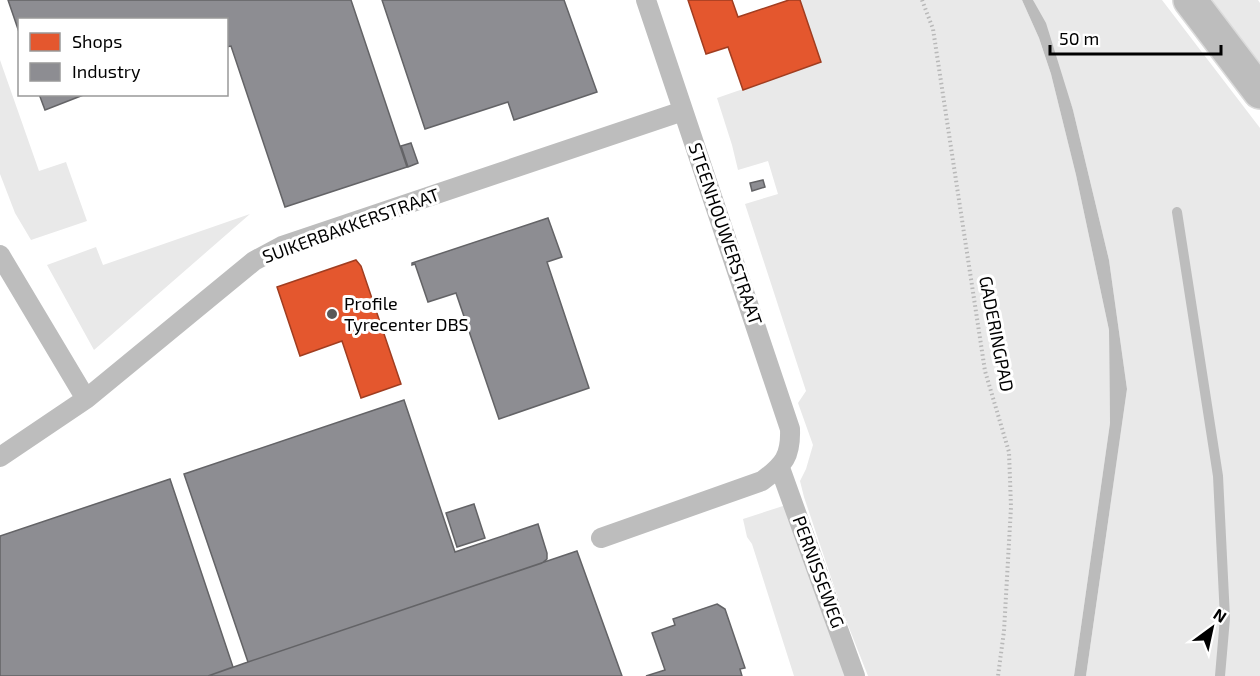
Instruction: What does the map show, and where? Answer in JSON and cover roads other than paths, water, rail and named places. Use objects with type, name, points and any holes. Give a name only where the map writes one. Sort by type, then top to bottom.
[{"type":"highway","points":[[1190,0],[1260,92]]},
{"type":"street","name":"STEENHOUWERSTRAAT","points":[[646,0],[790,429],[791,448],[780,468]]},
{"type":"street","name":"SUIKERBAKKERSTRAAT","points":[[0,457],[86,399],[232,278],[254,261],[282,246],[683,111]]},
{"type":"street","points":[[0,255],[86,399]]},
{"type":"street","points":[[601,538],[762,481],[780,468]]},
{"type":"street","name":"PERNISSEWEG","points":[[780,468],[855,676]]},
{"type":"lane","points":[[1177,212],[1218,476],[1225,618],[1220,676]]},
{"type":"place","name":"Profile Tyrecenter DBS","points":[[332,314]]}]
